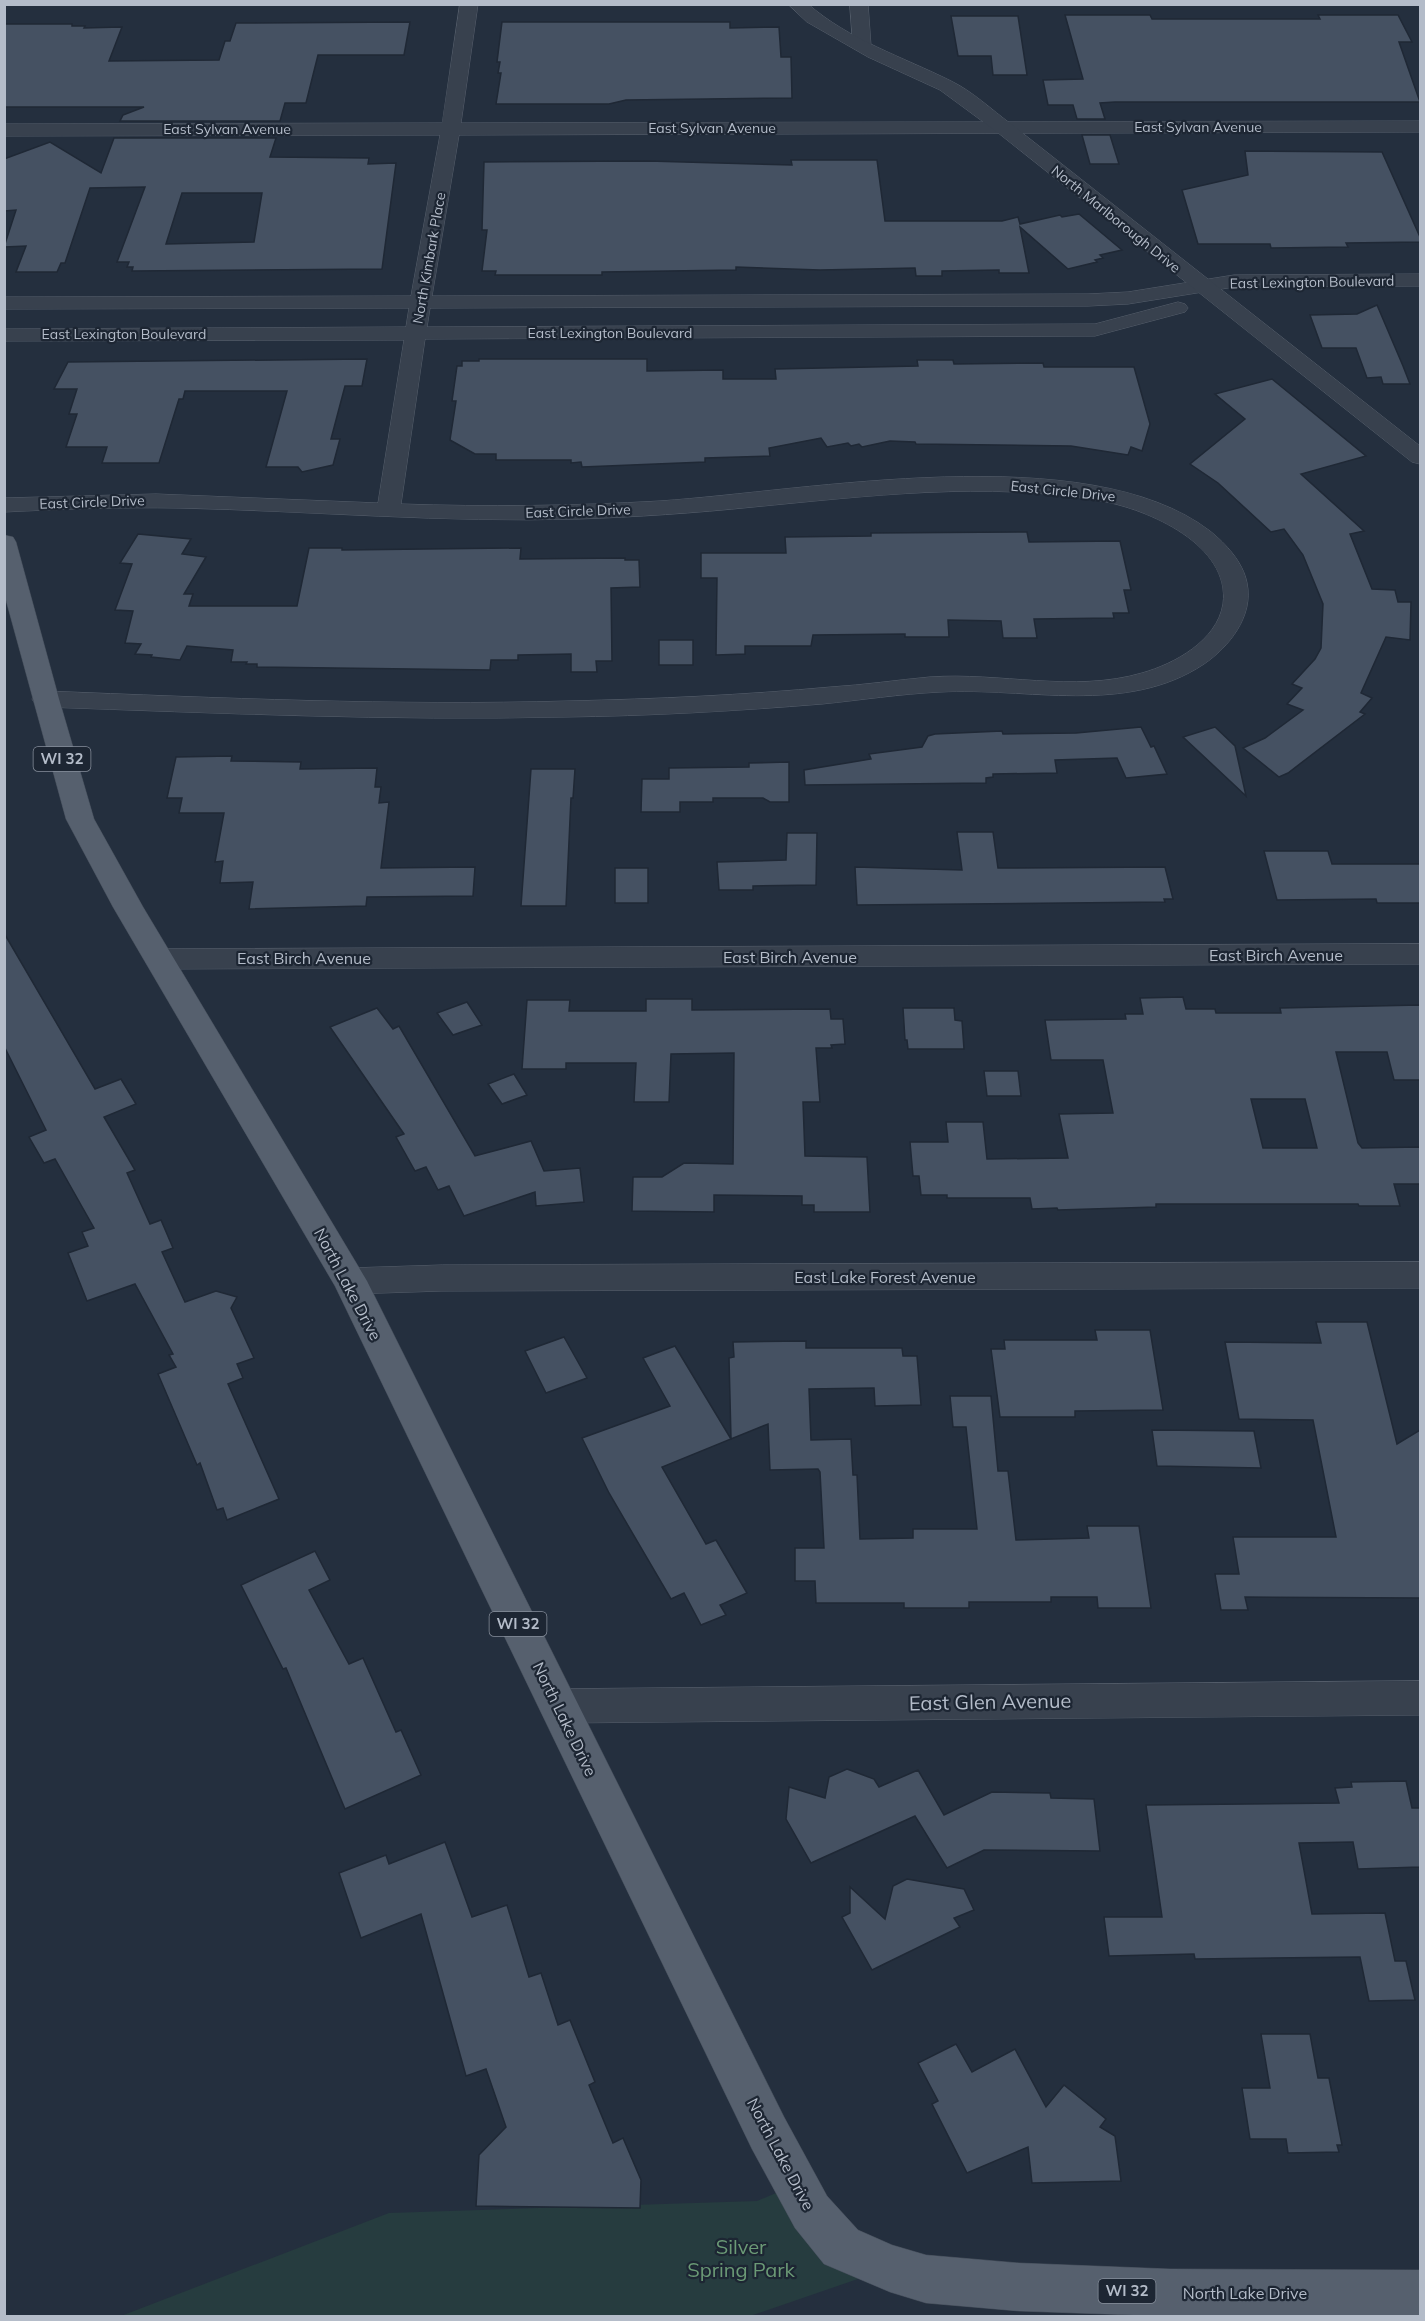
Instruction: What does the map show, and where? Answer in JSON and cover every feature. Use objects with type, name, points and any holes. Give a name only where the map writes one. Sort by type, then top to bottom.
[{"type":"main road","name":"North Lake Drive","points":[[4,542],[45,699],[80,819],[128,907],[350,1281],[768,2133],[811,2212],[841,2247],[890,2268],[926,2279],[1371,2305]]},
{"type":"main road","name":"WI 32","points":[[1371,2305],[1420,2294]]},
{"type":"street","name":"North Kimbark Place","points":[[388,512],[469,4]]},
{"type":"street","name":"North Marlborough Drive","points":[[797,4],[813,18],[862,46],[948,86],[1420,457]]},
{"type":"street","points":[[859,4],[862,46]]},
{"type":"street","name":"East Sylvan Avenue","points":[[4,130],[1420,127]]},
{"type":"street","name":"East Lexington Boulevard","points":[[4,303],[1088,300],[1128,298],[1234,281],[1420,280]]},
{"type":"street","name":"East Lexington Boulevard","points":[[4,335],[1095,330],[1189,305],[1203,287]]},
{"type":"street","name":"East Circle Drive","points":[[4,505],[153,500],[388,512],[522,513],[659,508],[880,487],[989,485],[1082,490],[1122,497],[1158,510],[1188,527],[1216,550],[1226,562],[1237,595],[1226,630],[1211,646],[1189,663],[1168,673],[1131,684],[1088,688],[963,683],[867,692],[637,707],[407,712],[45,699]]},
{"type":"street","name":"East Birch Avenue","points":[[160,959],[1420,954]]},
{"type":"street","name":"East Lake Forest Avenue","points":[[350,1281],[442,1278],[1420,1275]]},
{"type":"street","name":"East Glen Avenue","points":[[558,1706],[1420,1698]]},
{"type":"green space","name":"Silver Spring Park","points":[[795,2185],[890,2268],[750,2316],[121,2316],[389,2213],[757,2201]]},
{"type":"building","points":[[1065,15],[1150,15],[1152,19],[1320,19],[1318,15],[1398,15],[1412,42],[1399,42],[1420,102],[1115,102],[1100,103],[1105,119],[1077,119],[1073,105],[1048,105],[1043,80],[1083,79]]},
{"type":"building","points":[[951,16],[1018,16],[1027,75],[993,75],[991,56],[958,56]]},
{"type":"building","points":[[410,22],[404,55],[318,55],[306,103],[285,103],[280,121],[120,121],[123,115],[144,107],[4,107],[4,24],[72,24],[72,26],[85,26],[84,28],[122,27],[109,61],[219,60],[225,41],[230,41],[236,23]]},
{"type":"building","points":[[502,22],[730,22],[730,28],[779,27],[781,57],[791,57],[792,98],[626,100],[609,104],[496,104],[501,73],[498,73],[500,62],[497,62]]},
{"type":"building","points":[[1082,135],[1110,135],[1119,164],[1090,164]]},
{"type":"building","points":[[114,138],[276,138],[270,157],[369,158],[368,164],[396,163],[382,269],[132,271],[133,267],[127,267],[129,262],[117,262],[145,187],[90,188],[65,263],[61,263],[57,272],[16,272],[26,246],[4,247],[16,210],[4,211],[4,159],[50,142],[101,173]],"holes":[[[182,193],[262,193],[254,242],[166,244]]]},
{"type":"building","points":[[1245,151],[1382,152],[1420,237],[1420,242],[1346,243],[1348,247],[1271,248],[1270,244],[1198,244],[1182,190],[1248,175]]},
{"type":"building","points":[[791,160],[877,160],[885,221],[1002,221],[1018,217],[1020,224],[1060,215],[1062,217],[1079,214],[1122,250],[1100,255],[1103,258],[1095,260],[1097,262],[1068,269],[1020,227],[1029,273],[999,273],[999,270],[942,271],[942,276],[916,276],[915,268],[820,270],[736,267],[736,270],[602,272],[602,275],[495,275],[496,271],[482,271],[487,230],[482,230],[484,162],[648,161],[792,165]]},
{"type":"building","points":[[1377,305],[1410,384],[1383,384],[1381,377],[1367,378],[1356,348],[1322,348],[1310,315],[1357,314]]},
{"type":"building","points":[[367,359],[362,386],[345,386],[331,439],[340,439],[333,465],[302,472],[298,467],[266,467],[287,391],[185,391],[183,399],[179,399],[159,463],[102,463],[107,447],[66,447],[77,414],[69,414],[77,389],[54,389],[68,362]]},
{"type":"building","points":[[479,359],[647,359],[647,371],[723,370],[723,379],[776,379],[775,369],[918,366],[917,360],[953,360],[954,364],[1043,363],[1044,367],[1134,367],[1150,424],[1142,451],[1131,447],[1128,455],[1071,446],[916,444],[915,442],[890,441],[862,447],[859,444],[851,446],[848,443],[827,447],[821,438],[769,448],[770,456],[705,458],[705,462],[582,467],[581,462],[571,463],[571,460],[496,460],[496,454],[475,454],[450,440],[456,401],[452,401],[457,366],[462,366],[462,361],[479,361]]},
{"type":"building","points":[[1272,379],[1366,456],[1301,474],[1364,531],[1350,534],[1372,589],[1395,590],[1398,602],[1411,602],[1410,640],[1386,637],[1361,693],[1372,698],[1360,712],[1365,714],[1288,773],[1279,777],[1243,748],[1265,738],[1303,710],[1287,704],[1302,688],[1292,684],[1315,659],[1321,648],[1323,604],[1303,555],[1284,529],[1271,532],[1218,483],[1190,464],[1245,419],[1215,394]]},
{"type":"building","points":[[1027,532],[1029,542],[1120,541],[1131,590],[1124,590],[1129,613],[1113,613],[1114,618],[1034,619],[1037,638],[1003,638],[1001,621],[948,620],[949,637],[905,637],[905,634],[813,635],[811,646],[745,646],[745,654],[716,655],[717,578],[701,578],[701,553],[786,553],[785,537],[871,536],[871,533]]},
{"type":"building","points":[[138,534],[191,539],[182,554],[206,557],[184,594],[193,594],[189,606],[297,606],[309,548],[342,548],[342,550],[521,548],[520,559],[625,558],[625,560],[639,560],[640,587],[611,588],[612,661],[596,661],[597,672],[571,672],[571,654],[518,655],[518,660],[491,660],[490,670],[257,667],[257,664],[246,664],[247,662],[231,662],[233,650],[187,646],[180,660],[151,657],[152,655],[135,654],[141,644],[125,643],[133,611],[115,610],[132,564],[120,563]]},
{"type":"building","points":[[659,640],[693,640],[693,665],[659,665]]},
{"type":"building","points":[[1141,727],[1151,747],[1154,746],[1167,774],[1126,778],[1117,758],[1055,760],[1057,773],[993,774],[993,777],[986,778],[986,783],[805,785],[804,770],[871,759],[869,754],[922,747],[928,736],[935,734],[1002,731],[1003,734],[1076,733]]},
{"type":"building","points":[[1215,727],[1235,746],[1246,796],[1183,737]]},
{"type":"building","points":[[232,756],[231,761],[301,762],[300,769],[377,768],[375,787],[381,787],[379,803],[389,802],[381,868],[475,867],[473,896],[367,897],[366,906],[249,909],[253,882],[220,883],[223,861],[215,862],[224,813],[179,813],[182,798],[167,798],[176,757]]},
{"type":"building","points":[[789,762],[789,802],[770,802],[763,798],[713,798],[713,802],[680,802],[680,812],[641,812],[642,779],[669,779],[669,768],[749,767],[749,763]]},
{"type":"building","points":[[531,769],[575,769],[573,798],[571,798],[566,906],[521,906]]},
{"type":"building","points":[[957,832],[993,832],[998,868],[1165,867],[1173,899],[1164,899],[1165,902],[857,905],[855,867],[962,870]]},
{"type":"building","points":[[787,833],[817,833],[816,885],[753,886],[753,890],[719,890],[717,862],[786,860]]},
{"type":"building","points":[[1264,851],[1328,851],[1332,864],[1420,864],[1420,903],[1377,903],[1376,899],[1277,900]]},
{"type":"building","points":[[615,868],[648,868],[648,903],[615,903]]},
{"type":"building","points":[[4,933],[95,1089],[121,1079],[136,1104],[104,1117],[135,1170],[127,1173],[150,1224],[161,1220],[173,1248],[162,1252],[185,1302],[216,1291],[237,1297],[231,1308],[254,1358],[237,1364],[243,1378],[228,1384],[279,1499],[227,1520],[223,1508],[217,1510],[200,1463],[197,1465],[158,1374],[176,1367],[169,1355],[173,1354],[135,1284],[87,1301],[68,1253],[88,1246],[82,1232],[94,1228],[55,1159],[44,1163],[29,1137],[46,1130],[4,1046]]},
{"type":"building","points":[[1183,997],[1186,1009],[1215,1009],[1216,1013],[1281,1013],[1280,1008],[1420,1005],[1420,1080],[1394,1080],[1387,1052],[1336,1052],[1358,1143],[1362,1148],[1420,1147],[1420,1184],[1394,1184],[1400,1206],[1156,1204],[1156,1207],[1058,1210],[1057,1208],[1032,1209],[1030,1198],[947,1198],[947,1195],[921,1195],[919,1176],[913,1176],[910,1142],[948,1142],[946,1122],[983,1122],[987,1159],[1068,1158],[1059,1114],[1113,1113],[1103,1060],[1051,1060],[1045,1020],[1126,1019],[1125,1014],[1143,1014],[1140,998]],"holes":[[[1251,1099],[1305,1099],[1317,1148],[1263,1148]]]},
{"type":"building","points":[[646,999],[692,999],[692,1010],[830,1009],[831,1019],[843,1019],[845,1044],[831,1045],[832,1048],[816,1048],[820,1102],[803,1102],[805,1156],[867,1157],[870,1212],[814,1212],[814,1205],[802,1205],[802,1196],[714,1195],[714,1212],[632,1211],[633,1177],[662,1177],[684,1163],[733,1164],[734,1053],[671,1054],[669,1102],[634,1102],[636,1063],[566,1063],[566,1069],[522,1069],[527,1000],[570,1000],[569,1011],[646,1011]]},
{"type":"building","points":[[467,1002],[482,1025],[453,1035],[437,1013]]},
{"type":"building","points":[[377,1008],[393,1029],[399,1026],[475,1156],[531,1141],[544,1171],[580,1168],[584,1202],[536,1206],[535,1192],[464,1216],[449,1186],[438,1190],[426,1167],[415,1171],[396,1137],[404,1134],[330,1027]]},
{"type":"building","points":[[903,1008],[954,1008],[955,1020],[962,1021],[964,1049],[908,1049],[907,1040],[905,1040]]},
{"type":"building","points":[[984,1071],[1018,1071],[1021,1096],[987,1096]]},
{"type":"building","points":[[514,1074],[527,1095],[502,1104],[488,1084]]},
{"type":"building","points":[[1316,1322],[1367,1322],[1397,1444],[1420,1430],[1420,1598],[1245,1597],[1248,1610],[1221,1610],[1215,1574],[1239,1574],[1233,1537],[1336,1537],[1313,1420],[1239,1419],[1225,1342],[1321,1343]]},
{"type":"building","points":[[1095,1330],[1150,1330],[1163,1410],[1075,1411],[1075,1417],[1000,1417],[991,1349],[1005,1349],[1004,1340],[1097,1340]]},
{"type":"building","points":[[564,1337],[587,1378],[546,1393],[525,1351]]},
{"type":"building","points":[[806,1341],[806,1348],[902,1348],[903,1356],[917,1356],[921,1405],[875,1406],[874,1388],[809,1389],[811,1440],[851,1439],[853,1475],[857,1475],[860,1539],[913,1538],[913,1529],[977,1529],[966,1427],[953,1427],[950,1396],[991,1396],[998,1471],[1008,1471],[1016,1540],[1089,1538],[1087,1526],[1139,1526],[1151,1608],[1098,1608],[1097,1597],[1051,1597],[1051,1602],[969,1602],[969,1608],[904,1608],[904,1603],[816,1603],[815,1581],[795,1581],[795,1548],[824,1548],[820,1472],[818,1469],[770,1470],[768,1424],[731,1439],[729,1358],[734,1357],[733,1342]]},
{"type":"building","points":[[675,1346],[731,1439],[662,1467],[706,1544],[716,1540],[747,1593],[720,1605],[726,1615],[701,1625],[684,1593],[671,1599],[609,1493],[582,1438],[670,1406],[643,1358]]},
{"type":"building","points":[[1152,1430],[1254,1431],[1261,1468],[1157,1466]]},
{"type":"building","points":[[315,1551],[330,1580],[309,1590],[349,1664],[363,1658],[396,1732],[401,1730],[421,1775],[345,1809],[286,1668],[283,1669],[241,1585]]},
{"type":"building","points":[[847,1769],[874,1779],[879,1787],[918,1770],[944,1815],[992,1792],[1050,1793],[1051,1798],[1094,1799],[1100,1851],[984,1850],[947,1868],[915,1816],[811,1863],[786,1819],[789,1787],[825,1798],[829,1777]]},
{"type":"building","points":[[1406,1781],[1412,1808],[1420,1808],[1420,1867],[1358,1869],[1353,1842],[1299,1843],[1312,1914],[1385,1913],[1395,1961],[1406,1961],[1415,2000],[1369,2001],[1360,1957],[1195,1959],[1194,1954],[1109,1956],[1104,1917],[1162,1917],[1146,1805],[1339,1803],[1335,1788],[1352,1787],[1351,1782]]},
{"type":"building","points":[[445,1842],[472,1917],[507,1905],[529,1977],[541,1973],[558,2025],[570,2020],[595,2082],[589,2085],[613,2143],[623,2138],[641,2180],[640,2208],[476,2206],[479,2155],[506,2127],[486,2069],[466,2076],[421,1914],[361,1938],[339,1873],[386,1855],[389,1864]]},
{"type":"building","points":[[907,1879],[964,1889],[974,1910],[954,1918],[960,1927],[872,1970],[842,1917],[850,1913],[850,1887],[885,1919],[893,1886]]},
{"type":"building","points":[[1261,2034],[1310,2034],[1318,2078],[1329,2078],[1342,2145],[1337,2145],[1339,2152],[1288,2153],[1286,2139],[1250,2139],[1242,2088],[1270,2088]]},
{"type":"building","points":[[956,2044],[972,2072],[1015,2049],[1046,2107],[1064,2085],[1106,2119],[1100,2127],[1115,2136],[1121,2181],[1032,2183],[1028,2147],[967,2173],[932,2104],[938,2101],[918,2063]]}]
